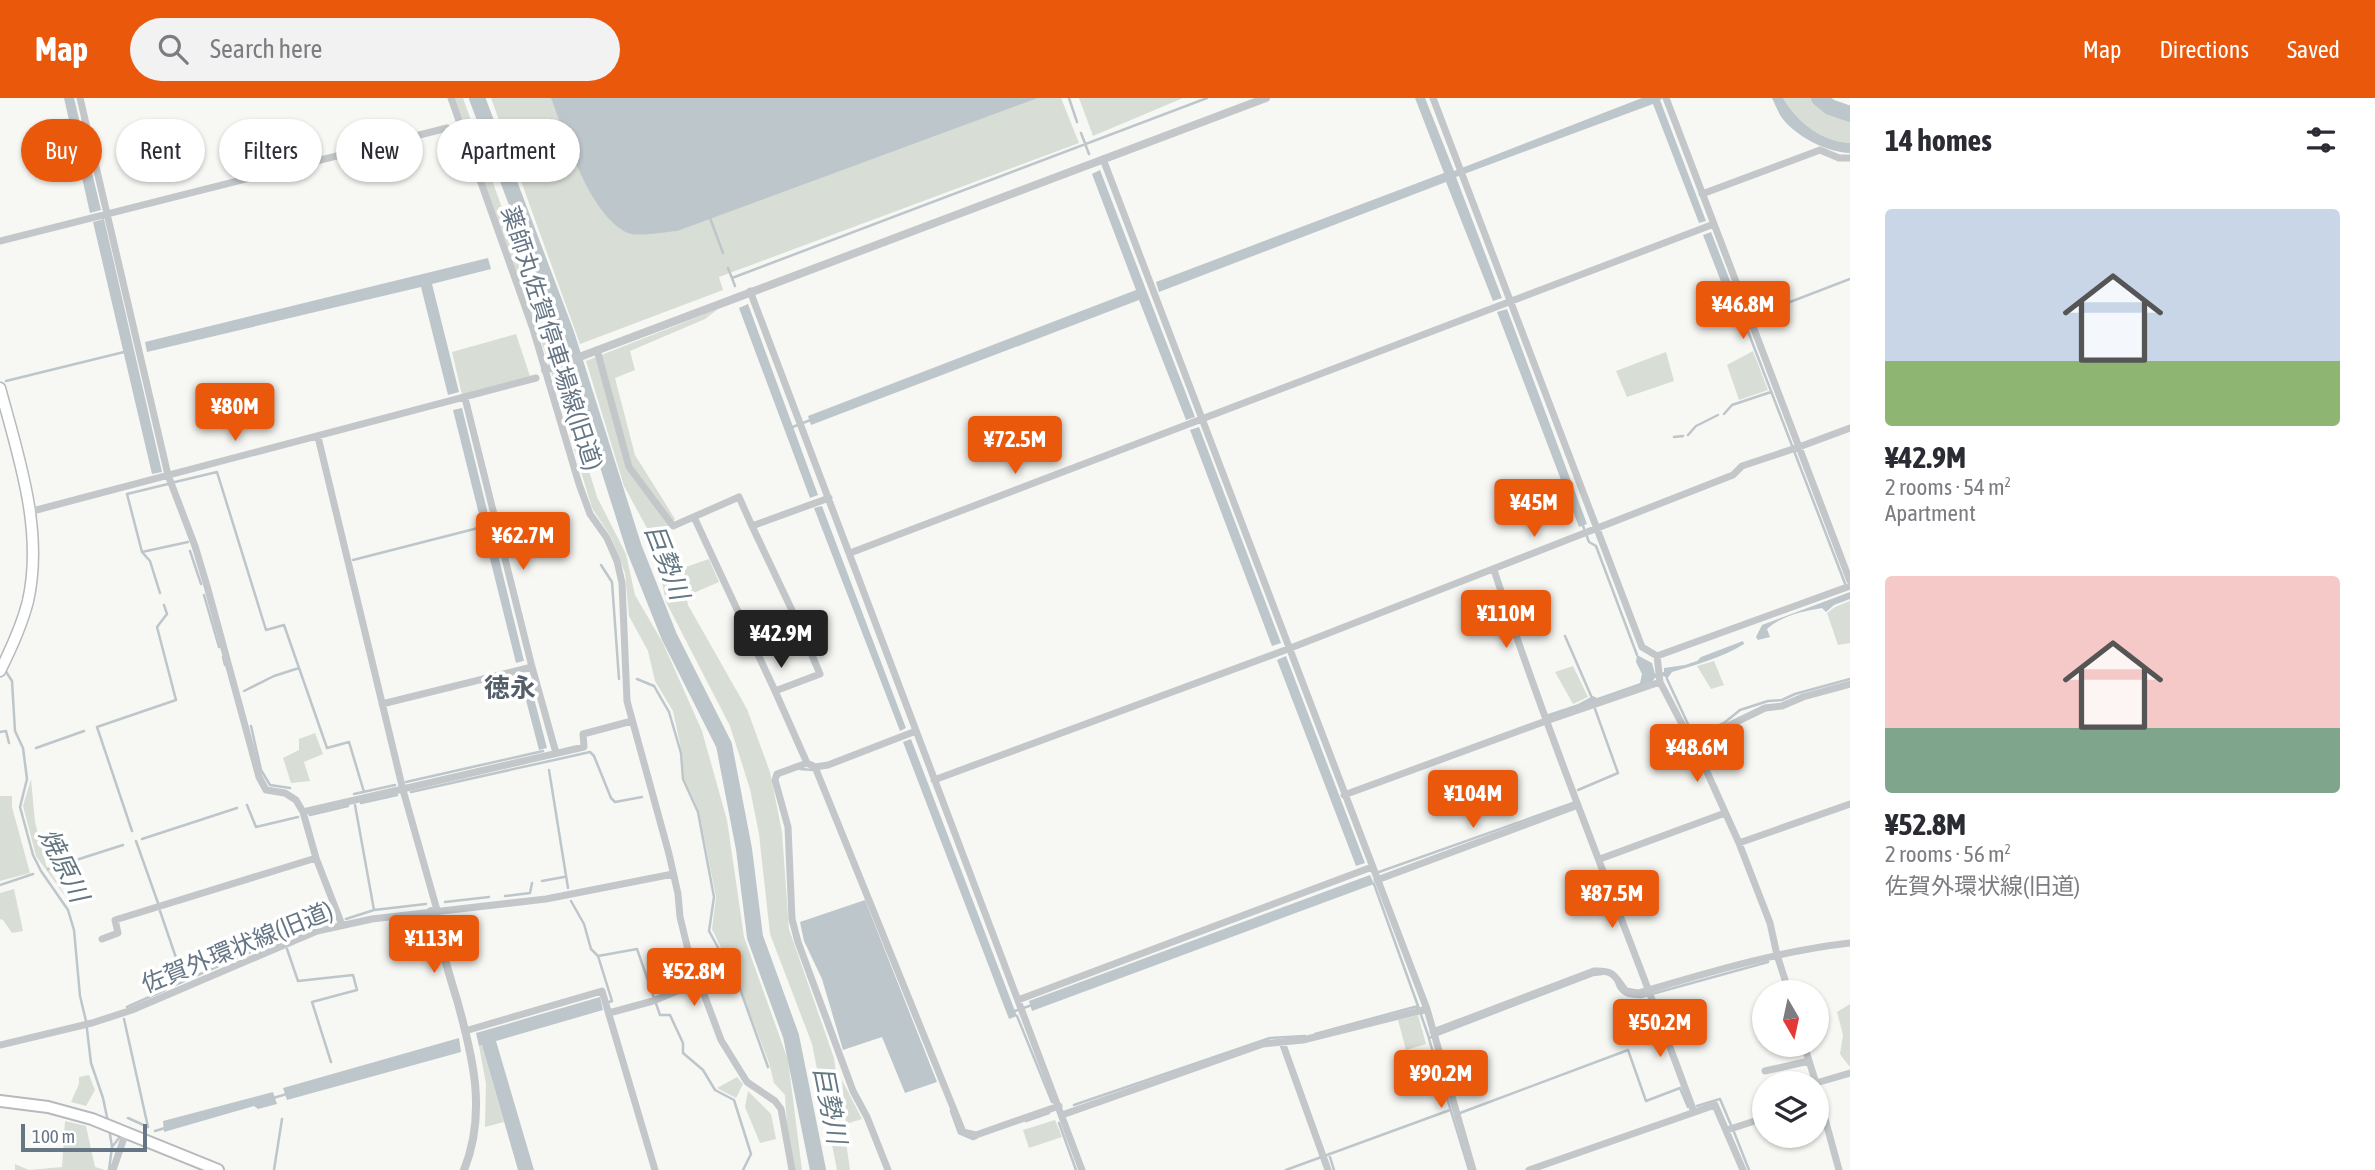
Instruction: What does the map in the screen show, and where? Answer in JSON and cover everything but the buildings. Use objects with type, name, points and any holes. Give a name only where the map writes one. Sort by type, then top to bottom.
[{"type":"main road","points":[[0,388],[21,465],[29,512],[32,559],[28,600],[14,644],[0,671]]},
{"type":"main road","points":[[0,1101],[48,1107],[92,1119],[218,1170]]},
{"type":"street","points":[[80,98],[100,215],[137,340],[168,475],[195,546],[259,777],[266,790],[285,793],[296,800],[303,812],[316,858],[342,925]]},
{"type":"street","name":"薬師丸佐賀停車場線(旧道)","points":[[451,98],[533,329],[590,514],[607,538],[617,561],[622,583],[625,679],[632,721],[673,874]]},
{"type":"street","points":[[545,370],[1266,98]]},
{"type":"street","points":[[1433,98],[1464,177],[1503,303],[1589,532],[1642,647],[1657,656]]},
{"type":"street","points":[[1657,656],[1848,585],[1799,447],[1708,226],[1702,194],[1667,99]]},
{"type":"street","points":[[0,241],[437,131]]},
{"type":"street","points":[[1702,194],[1820,150],[1839,158],[1850,158]]},
{"type":"street","points":[[1102,159],[1152,289],[1196,422],[1282,651],[1344,795],[1365,870],[1377,880],[1433,1032],[1473,1170]]},
{"type":"street","points":[[850,553],[1708,226]]},
{"type":"street","points":[[750,291],[1082,1170]]},
{"type":"street","points":[[597,350],[629,467],[673,526],[739,497],[820,674],[775,691]]},
{"type":"street","points":[[29,512],[536,378]]},
{"type":"street","points":[[465,398],[526,668],[556,753]]},
{"type":"street","points":[[934,780],[1494,570],[1733,475],[1742,466],[1850,428]]},
{"type":"street","points":[[317,437],[403,790],[471,1050],[477,1113],[464,1170]]},
{"type":"street","points":[[752,526],[828,498]]},
{"type":"street","points":[[694,517],[807,763],[815,767],[828,765],[916,732]]},
{"type":"street","points":[[1494,570],[1546,721],[1694,1112]]},
{"type":"street","points":[[1657,656],[1660,682],[1707,772],[1739,843],[1770,923],[1784,980]]},
{"type":"street","points":[[383,704],[526,668]]},
{"type":"street","points":[[1344,795],[1660,682]]},
{"type":"street","points":[[1691,744],[1765,708],[1782,706],[1850,684]]},
{"type":"street","points":[[303,812],[584,747],[583,734],[632,721]]},
{"type":"street","points":[[807,763],[777,774],[775,780],[788,827],[792,919],[849,1082],[867,1117],[888,1170]]},
{"type":"street","points":[[815,767],[963,1132],[976,1135],[1263,1044],[1303,1041],[1423,1010]]},
{"type":"street","points":[[1739,843],[1850,804]]},
{"type":"street","points":[[1377,880],[1578,805]]},
{"type":"street","points":[[1600,859],[1725,813]]},
{"type":"street","points":[[102,939],[118,933],[115,920],[316,858]]},
{"type":"street","points":[[1021,1006],[1365,870]]},
{"type":"street","points":[[673,874],[689,954],[721,1040],[747,1082],[775,1101],[781,1109],[792,1170]]},
{"type":"street","name":"佐賀外環状線(旧道)","points":[[0,1045],[92,1023],[132,1010],[317,931],[434,911],[545,899],[673,874]]},
{"type":"street","points":[[1433,1032],[1594,971],[1606,970],[1617,977],[1626,992],[1651,994],[1777,955],[1850,943]]},
{"type":"street","points":[[607,1006],[656,1000],[699,982]]},
{"type":"street","points":[[465,1031],[602,991],[655,1170]]},
{"type":"street","points":[[1282,1042],[1328,1170]]},
{"type":"street","points":[[1808,1057],[1812,1071]]},
{"type":"street","points":[[1765,1071],[1809,1061]]},
{"type":"street","points":[[1829,1080],[1850,1073]]},
{"type":"street","points":[[1530,1170],[1715,1105],[1743,1170]]},
{"type":"street","points":[[1727,1130],[1752,1122]]},
{"type":"street","points":[[113,1170],[126,1132]]},
{"type":"street","points":[[1829,1136],[1839,1170]]},
{"type":"shaded area","points":[[64,98],[74,98],[79,119],[69,119]]},
{"type":"shaded area","points":[[454,98],[463,98],[470,119],[462,119]]},
{"type":"shaded area","points":[[491,98],[1061,98],[1079,143],[719,277],[723,290],[580,344],[521,182],[580,182],[580,119],[499,119]]},
{"type":"shaded area","points":[[551,98],[1038,98],[677,231],[638,235],[628,233],[614,224],[590,193],[580,173],[580,119],[559,119]]},
{"type":"shaded area","points":[[1079,98],[1183,98],[1093,136]]},
{"type":"shaded area","points":[[1415,98],[1425,98],[1454,171],[1642,98],[1663,98],[1660,100],[1706,221],[1699,223],[1653,104],[1456,177],[1502,298],[1493,301],[1446,182],[1159,292],[1156,282],[1444,173]]},
{"type":"shaded area","points":[[1772,98],[1783,98],[1795,115],[1811,129],[1830,139],[1850,143],[1850,153],[1831,150],[1804,137],[1782,118]]},
{"type":"shaded area","points":[[1783,98],[1814,98],[1830,112],[1850,121],[1850,143],[1830,139],[1811,129],[1795,115]]},
{"type":"shaded area","points":[[1100,170],[1195,417],[1186,420],[1139,300],[811,425],[808,416],[1136,290],[1092,174]]},
{"type":"shaded area","points":[[83,182],[94,182],[101,210],[90,213]]},
{"type":"shaded area","points":[[484,182],[493,182],[553,352],[597,497],[626,554],[635,595],[663,643],[702,731],[727,820],[744,937],[788,1060],[802,1170],[795,1170],[785,1095],[774,1083],[739,985],[712,929],[716,897],[699,811],[684,778],[673,711],[655,681],[648,651],[629,616],[625,573],[611,537],[592,508],[546,355]]},
{"type":"shaded area","points":[[104,219],[162,472],[152,474],[93,222]]},
{"type":"shaded area","points":[[1711,232],[1746,322],[1744,323],[1743,320],[1737,323],[1703,235]]},
{"type":"shaded area","points":[[488,258],[491,269],[432,284],[459,392],[448,395],[421,287],[147,352],[145,342]]},
{"type":"shaded area","points":[[748,304],[818,495],[810,498],[739,308]]},
{"type":"shaded area","points":[[718,309],[705,319],[630,351],[635,370],[615,378],[635,455],[675,519],[669,527],[681,564],[688,605],[747,709],[770,772],[782,832],[789,929],[834,1058],[850,1170],[837,1170],[812,1044],[770,934],[759,834],[750,789],[730,726],[666,602],[654,541],[624,486],[586,361]]},
{"type":"shaded area","points":[[1507,309],[1587,524],[1579,527],[1497,312]]},
{"type":"shaded area","points":[[516,334],[530,376],[462,395],[452,352]]},
{"type":"shaded area","points":[[1753,351],[1768,390],[1739,400],[1727,365]]},
{"type":"shaded area","points":[[1666,352],[1674,381],[1627,397],[1616,371]]},
{"type":"shaded area","points":[[462,408],[524,661],[516,663],[453,410]]},
{"type":"shaded area","points":[[1199,427],[1281,643],[1272,646],[1190,430]]},
{"type":"shaded area","points":[[822,506],[906,728],[900,731],[814,508]]},
{"type":"shaded area","points":[[709,559],[719,582],[689,595],[683,568]]},
{"type":"shaded area","points":[[1850,592],[1850,599],[1834,605],[1826,612],[1822,608],[1793,615],[1767,629],[1770,637],[1758,640],[1756,637],[1762,625]]},
{"type":"shaded area","points":[[1850,601],[1850,643],[1838,645],[1827,613]]},
{"type":"shaded area","points":[[1743,641],[1744,644],[1727,653],[1672,672],[1667,679],[1664,676],[1655,678],[1651,683],[1553,717],[1548,716],[1593,696],[1597,698],[1640,683],[1642,674],[1636,662],[1637,655],[1652,663],[1655,674],[1664,672],[1664,668],[1697,661]]},
{"type":"shaded area","points":[[1286,656],[1365,863],[1356,866],[1277,660]]},
{"type":"shaded area","points":[[1714,661],[1724,685],[1711,689],[1697,666]]},
{"type":"shaded area","points":[[1573,666],[1588,697],[1573,704],[1555,672]]},
{"type":"shaded area","points":[[528,675],[547,748],[539,750],[520,677]]},
{"type":"shaded area","points":[[315,733],[323,754],[304,762],[310,781],[291,783],[283,758],[299,750],[299,739]]},
{"type":"shaded area","points":[[911,739],[1017,1016],[1009,1019],[903,742]]},
{"type":"shaded area","points":[[31,779],[35,822],[46,865],[71,904],[36,856],[23,806]]},
{"type":"shaded area","points":[[0,796],[12,796],[12,807],[30,873],[0,881]]},
{"type":"shaded area","points":[[1370,875],[1374,884],[1032,1011],[1029,1001]]},
{"type":"shaded area","points":[[14,889],[23,931],[12,933],[0,919],[0,893]]},
{"type":"shaded area","points":[[865,900],[937,1082],[905,1093],[882,1037],[843,1050],[822,979],[804,941],[800,922]]},
{"type":"shaded area","points":[[600,997],[603,1010],[496,1041],[534,1170],[518,1170],[482,1045],[479,1046],[476,1033]]},
{"type":"shaded area","points":[[1850,1004],[1849,1066],[1840,1054],[1843,1035],[1837,1012]]},
{"type":"shaded area","points":[[1418,1015],[1426,1044],[1406,1050],[1398,1020]]},
{"type":"shaded area","points":[[459,1038],[461,1052],[287,1100],[283,1088]]},
{"type":"shaded area","points":[[482,1045],[504,1122],[485,1127],[486,1084],[479,1046]]},
{"type":"shaded area","points":[[89,1075],[95,1090],[86,1106],[71,1102],[79,1084],[79,1077]]},
{"type":"shaded area","points":[[737,1077],[743,1084],[736,1098],[717,1088]]},
{"type":"shaded area","points":[[842,1080],[862,1119],[846,1124]]},
{"type":"shaded area","points":[[748,1091],[771,1114],[776,1139],[760,1143],[745,1107]]},
{"type":"shaded area","points":[[273,1092],[277,1104],[258,1109],[254,1106],[164,1132],[163,1121]]},
{"type":"shaded area","points":[[1055,1120],[1062,1137],[1029,1148],[1023,1130]]},
{"type":"shaded area","points":[[65,1121],[86,1126],[95,1167],[105,1170],[29,1170],[62,1167]]},
{"type":"shaded area","points":[[15,1164],[29,1170],[15,1170]]},
{"type":"waterway","name":"巨勢川","points":[[477,98],[566,333],[634,548],[669,636],[724,745],[744,849],[755,937],[791,1036],[818,1170]]},
{"type":"waterway","points":[[1069,98],[1077,122]]},
{"type":"waterway","points":[[735,286],[732,278],[1207,98]]},
{"type":"waterway","points":[[1819,98],[1830,107],[1850,114]]},
{"type":"waterway","points":[[1081,133],[1089,154]]},
{"type":"waterway","points":[[710,218],[723,253]]},
{"type":"waterway","points":[[728,268],[732,278]]},
{"type":"waterway","points":[[1756,315],[1850,279]]},
{"type":"waterway","points":[[1744,321],[1846,586]]},
{"type":"waterway","points":[[6,381],[124,352]]},
{"type":"waterway","points":[[1724,414],[1732,405],[1771,392]]},
{"type":"waterway","points":[[1688,435],[1696,426],[1718,415]]},
{"type":"waterway","points":[[790,428],[813,419]]},
{"type":"waterway","points":[[1674,437],[1683,436]]},
{"type":"waterway","points":[[175,482],[217,472],[266,630],[284,625],[327,748],[349,742],[364,792]]},
{"type":"waterway","points":[[168,484],[127,494],[142,552],[188,542]]},
{"type":"waterway","points":[[1582,523],[1589,542],[1596,546],[1637,655]]},
{"type":"waterway","points":[[353,560],[482,527]]},
{"type":"waterway","points":[[190,551],[201,584]]},
{"type":"waterway","points":[[142,552],[150,561],[160,593]]},
{"type":"waterway","points":[[601,565],[612,582],[619,679]]},
{"type":"waterway","points":[[204,595],[219,647]]},
{"type":"waterway","points":[[132,831],[97,727],[176,700],[157,627],[167,614],[164,605]]},
{"type":"waterway","points":[[1565,636],[1592,698]]},
{"type":"waterway","points":[[223,657],[225,665]]},
{"type":"waterway","points":[[244,691],[274,676],[299,668]]},
{"type":"waterway","name":"焼原川","points":[[5,670],[12,681],[15,731],[23,748],[27,779],[20,807],[33,855],[68,910],[74,930],[80,996],[91,1063],[108,1122]]},
{"type":"waterway","points":[[637,679],[654,686],[669,712],[681,753],[683,779],[698,812],[714,897],[709,931],[739,986],[768,1067]]},
{"type":"waterway","points":[[1667,679],[1694,737],[1724,723],[1740,710],[1850,679]]},
{"type":"waterway","points":[[1578,790],[1618,773],[1595,709]]},
{"type":"waterway","points":[[251,726],[261,770],[270,785],[290,788]]},
{"type":"waterway","points":[[0,732],[6,731],[9,743]]},
{"type":"waterway","points":[[36,748],[84,731]]},
{"type":"waterway","points":[[406,782],[543,751]]},
{"type":"waterway","points":[[411,792],[590,752],[615,802],[642,797]]},
{"type":"waterway","points":[[800,769],[814,770]]},
{"type":"waterway","points":[[549,770],[568,888]]},
{"type":"waterway","points":[[354,794],[395,785]]},
{"type":"waterway","points":[[361,803],[397,795]]},
{"type":"waterway","points":[[1379,872],[1573,803]]},
{"type":"waterway","points":[[247,805],[256,827],[298,817]]},
{"type":"waterway","points":[[355,805],[374,910]]},
{"type":"waterway","points":[[310,815],[348,806]]},
{"type":"waterway","points":[[142,839],[237,808]]},
{"type":"waterway","points":[[136,841],[158,903]]},
{"type":"waterway","points":[[48,869],[123,845]]},
{"type":"waterway","points":[[0,885],[33,874]]},
{"type":"waterway","points":[[542,881],[564,877]]},
{"type":"waterway","points":[[1371,882],[1418,1006]]},
{"type":"waterway","points":[[505,896],[530,893],[532,883]]},
{"type":"waterway","points":[[445,902],[489,897]]},
{"type":"waterway","points":[[571,901],[584,924],[591,949],[598,956],[637,949],[660,1015],[670,1015],[683,1043],[683,1053],[703,1070],[715,1090],[734,1100],[751,1154],[743,1170]]},
{"type":"waterway","points":[[346,919],[374,910],[426,904]]},
{"type":"waterway","points":[[160,911],[184,981]]},
{"type":"waterway","points":[[175,985],[283,938],[317,927]]},
{"type":"waterway","points":[[287,949],[298,981],[353,975],[357,990],[312,1002],[331,1062]]},
{"type":"waterway","points":[[598,956],[612,1001],[606,1003]]},
{"type":"waterway","points":[[1616,982],[1625,994],[1641,997],[1768,962]]},
{"type":"waterway","points":[[1315,1034],[1418,1006],[1429,1038],[1593,975],[1602,974]]},
{"type":"waterway","points":[[127,1007],[165,990]]},
{"type":"waterway","points":[[1012,1012],[1032,1005]]},
{"type":"waterway","points":[[1017,1016],[1052,1102]]},
{"type":"waterway","points":[[124,1019],[148,1127],[128,1118]]},
{"type":"waterway","points":[[1074,1105],[1270,1038],[1305,1036]]},
{"type":"waterway","points":[[1429,1039],[1469,1170]]},
{"type":"waterway","points":[[1460,1113],[1628,1050],[1646,1101],[1680,1088],[1688,1107]]},
{"type":"waterway","points":[[273,1098],[287,1094]]},
{"type":"waterway","points":[[1697,1106],[1720,1099],[1731,1125]]},
{"type":"waterway","points":[[1286,1170],[1450,1110]]},
{"type":"waterway","points":[[951,1111],[959,1133],[976,1138]]},
{"type":"waterway","points":[[1026,1121],[1049,1113]]},
{"type":"waterway","points":[[274,1170],[282,1119]]},
{"type":"waterway","points":[[1059,1123],[1076,1170]]},
{"type":"waterway","name":"焼原川","points":[[109,1128],[112,1147],[109,1170]]},
{"type":"waterway","points":[[155,1131],[165,1128]]},
{"type":"waterway","points":[[1734,1132],[1749,1170]]},
{"type":"waterway","points":[[112,1147],[119,1138]]},
{"type":"waterway","points":[[1329,1154],[1334,1170]]},
{"type":"district","name":"徳永","points":[[510,688]]}]
